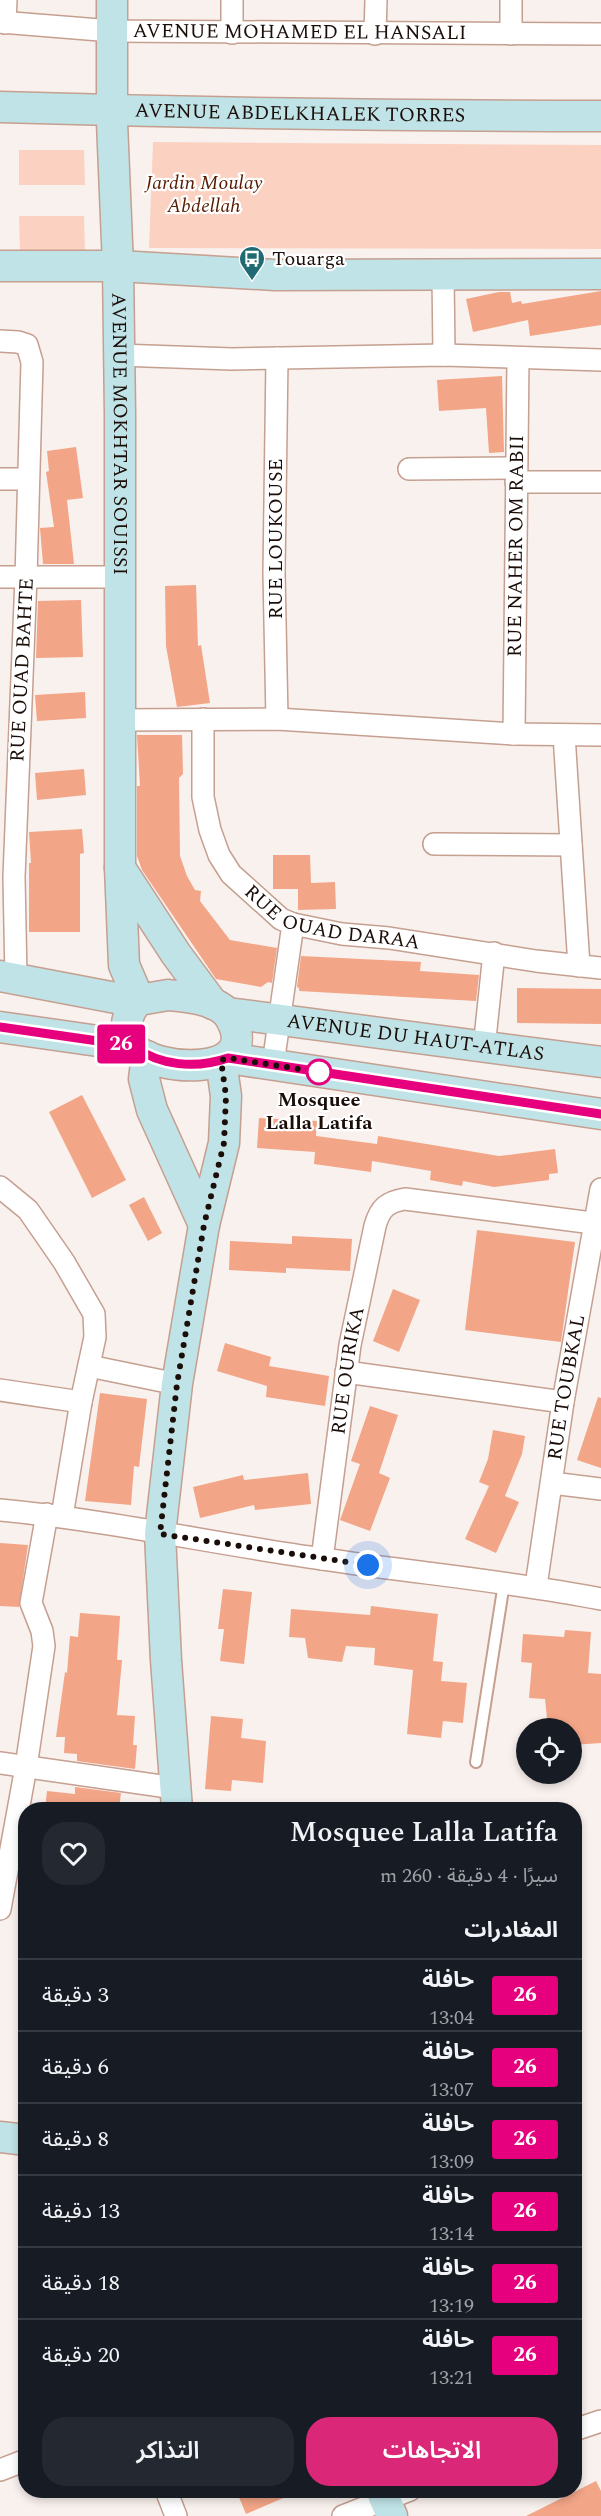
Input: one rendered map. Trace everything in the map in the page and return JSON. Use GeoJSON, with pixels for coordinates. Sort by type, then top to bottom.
{"type":"FeatureCollection","features":[{"type":"Feature","properties":{"kind":"street"},"geometry":{"type":"LineString","coordinates":[[3,22],[6,0]]}},
{"type":"Feature","properties":{"kind":"street","name":"AVENUE MOKHTAR SOUISSI"},"geometry":{"type":"LineString","coordinates":[[112,0],[112,111],[119,355],[120,867],[124,965],[138,1001]]}},
{"type":"Feature","properties":{"kind":"street"},"geometry":{"type":"LineString","coordinates":[[232,0],[232,33]]}},
{"type":"Feature","properties":{"kind":"street"},"geometry":{"type":"LineString","coordinates":[[375,34],[376,0]]}},
{"type":"Feature","properties":{"kind":"street"},"geometry":{"type":"LineString","coordinates":[[511,0],[511,34]]}},
{"type":"Feature","properties":{"kind":"street","name":"AVENUE MOHAMED EL HANSALI"},"geometry":{"type":"LineString","coordinates":[[3,22],[112,32],[601,34]]}},
{"type":"Feature","properties":{"kind":"street","name":"AVENUE ABDELKHALEK TORRES"},"geometry":{"type":"LineString","coordinates":[[0,107],[430,116],[601,116]]}},
{"type":"Feature","properties":{"kind":"street"},"geometry":{"type":"LineString","coordinates":[[0,266],[118,266],[275,275],[601,274]]}},
{"type":"Feature","properties":{"kind":"street"},"geometry":{"type":"LineString","coordinates":[[442,275],[444,355]]}},
{"type":"Feature","properties":{"kind":"street","name":"RUE OUAD BAHTE"},"geometry":{"type":"LineString","coordinates":[[0,341],[27,345],[32,362],[26,577],[9,761],[8,977]]}},
{"type":"Feature","properties":{"kind":"street"},"geometry":{"type":"LineString","coordinates":[[119,355],[232,359],[444,355],[601,360]]}},
{"type":"Feature","properties":{"kind":"street","name":"RUE LOUKOUSE"},"geometry":{"type":"LineString","coordinates":[[277,358],[274,573],[277,719]]}},
{"type":"Feature","properties":{"kind":"street","name":"RUE NAHER OM RABII"},"geometry":{"type":"LineString","coordinates":[[514,734],[518,359]]}},
{"type":"Feature","properties":{"kind":"street"},"geometry":{"type":"LineString","coordinates":[[408,469],[601,482]]}},
{"type":"Feature","properties":{"kind":"street"},"geometry":{"type":"LineString","coordinates":[[0,479],[28,479]]}},
{"type":"Feature","properties":{"kind":"street"},"geometry":{"type":"LineString","coordinates":[[0,577],[120,577]]}},
{"type":"Feature","properties":{"kind":"street","name":"RUE OUAD DARAA"},"geometry":{"type":"LineString","coordinates":[[203,719],[203,797],[210,830],[219,855],[231,874],[281,918],[293,924],[342,934],[389,938],[536,961],[601,968]]}},
{"type":"Feature","properties":{"kind":"street"},"geometry":{"type":"LineString","coordinates":[[121,720],[277,719],[514,734],[601,735]]}},
{"type":"Feature","properties":{"kind":"street"},"geometry":{"type":"LineString","coordinates":[[564,735],[579,966]]}},
{"type":"Feature","properties":{"kind":"street"},"geometry":{"type":"LineString","coordinates":[[434,844],[571,845]]}},
{"type":"Feature","properties":{"kind":"street"},"geometry":{"type":"LineString","coordinates":[[0,1763],[176,1799],[160,1534],[177,1384],[204,1225],[224,1143],[226,1096],[224,1059],[235,1046],[237,1030],[176,954],[120,867]]}},
{"type":"Feature","properties":{"kind":"street"},"geometry":{"type":"LineString","coordinates":[[273,1065],[293,924]]}},
{"type":"Feature","properties":{"kind":"street"},"geometry":{"type":"LineString","coordinates":[[484,1048],[494,953]]}},
{"type":"Feature","properties":{"kind":"street"},"geometry":{"type":"LineString","coordinates":[[8,977],[138,1001],[168,995],[198,999],[221,1009]]}},
{"type":"Feature","properties":{"kind":"street"},"geometry":{"type":"LineString","coordinates":[[138,1001],[128,1014],[126,1031],[140,1051],[152,1110],[204,1225]]}},
{"type":"Feature","properties":{"kind":"street","name":"AVENUE DU HAUT-ATLAS"},"geometry":{"type":"LineString","coordinates":[[221,1009],[281,1020],[601,1062]]}},
{"type":"Feature","properties":{"kind":"street"},"geometry":{"type":"LineString","coordinates":[[0,1027],[140,1051],[182,1064],[224,1059],[601,1114]]}},
{"type":"Feature","properties":{"kind":"street"},"geometry":{"type":"LineString","coordinates":[[0,1187],[28,1210],[64,1262],[94,1314],[96,1326],[81,1402],[31,1603],[42,1631],[44,1646],[20,1802]]}},
{"type":"Feature","properties":{"kind":"street","name":"RUE TOUBKAL"},"geometry":{"type":"LineString","coordinates":[[536,1586],[563,1402],[598,1224],[601,1189]]}},
{"type":"Feature","properties":{"kind":"street","name":"RUE OURIKA"},"geometry":{"type":"LineString","coordinates":[[322,1559],[346,1372],[378,1214],[387,1204],[405,1199],[598,1224]]}},
{"type":"Feature","properties":{"kind":"street"},"geometry":{"type":"LineString","coordinates":[[89,1366],[177,1384]]}},
{"type":"Feature","properties":{"kind":"street"},"geometry":{"type":"LineString","coordinates":[[346,1372],[563,1402]]}},
{"type":"Feature","properties":{"kind":"street"},"geometry":{"type":"LineString","coordinates":[[0,1390],[81,1402]]}},
{"type":"Feature","properties":{"kind":"street"},"geometry":{"type":"LineString","coordinates":[[552,1483],[601,1489]]}},
{"type":"Feature","properties":{"kind":"street"},"geometry":{"type":"LineString","coordinates":[[0,1510],[54,1515],[322,1559],[536,1586],[601,1599]]}},
{"type":"Feature","properties":{"kind":"street"},"geometry":{"type":"LineString","coordinates":[[0,1909],[18,1811]]}},
{"type":"Feature","properties":{"kind":"street"},"geometry":{"type":"LineString","coordinates":[[0,2137],[18,2139]]}},
{"type":"Feature","properties":{"kind":"street"},"geometry":{"type":"LineString","coordinates":[[582,2427],[601,2421]]}},
{"type":"Feature","properties":{"kind":"street"},"geometry":{"type":"LineString","coordinates":[[1,2468],[18,2463]]}},
{"type":"Feature","properties":{"kind":"street"},"geometry":{"type":"LineString","coordinates":[[169,2498],[176,2516]]}},
{"type":"Feature","properties":{"kind":"street"},"geometry":{"type":"LineString","coordinates":[[343,2516],[392,2499]]}},
{"type":"Feature","properties":{"kind":"lane"},"geometry":{"type":"LineString","coordinates":[[476,1762],[504,1583]]}},
{"type":"Feature","properties":{"kind":"green space","name":"Jardin Moulay Abdellah"},"geometry":{"type":"Polygon","coordinates":[[[153,142],[601,145],[601,249],[149,248],[153,142]]]}},
{"type":"Feature","properties":{"kind":"green space"},"geometry":{"type":"Polygon","coordinates":[[[19,150],[84,150],[85,185],[19,185],[19,150]]]}},
{"type":"Feature","properties":{"kind":"green space"},"geometry":{"type":"Polygon","coordinates":[[[19,216],[84,216],[85,252],[20,253],[19,216]]]}},
{"type":"Feature","properties":{"kind":"building"},"geometry":{"type":"Polygon","coordinates":[[[601,291],[601,325],[530,336],[528,320],[473,332],[466,299],[510,292],[512,303],[521,301],[522,304],[601,291]]]}},
{"type":"Feature","properties":{"kind":"building"},"geometry":{"type":"Polygon","coordinates":[[[502,376],[504,452],[489,453],[486,408],[439,411],[437,380],[502,376]]]}},
{"type":"Feature","properties":{"kind":"building"},"geometry":{"type":"Polygon","coordinates":[[[76,447],[83,498],[67,500],[74,564],[43,564],[40,528],[54,527],[46,472],[49,471],[47,451],[76,447]]]}},
{"type":"Feature","properties":{"kind":"building"},"geometry":{"type":"Polygon","coordinates":[[[196,585],[198,646],[201,645],[210,703],[177,707],[166,646],[165,586],[196,585]]]}},
{"type":"Feature","properties":{"kind":"building"},"geometry":{"type":"Polygon","coordinates":[[[81,600],[83,657],[36,658],[38,601],[81,600]]]}},
{"type":"Feature","properties":{"kind":"building"},"geometry":{"type":"Polygon","coordinates":[[[85,692],[86,718],[37,721],[35,695],[85,692]]]}},
{"type":"Feature","properties":{"kind":"building"},"geometry":{"type":"Polygon","coordinates":[[[137,735],[182,735],[183,774],[179,778],[180,856],[187,876],[195,890],[201,891],[200,901],[230,940],[277,948],[272,983],[268,982],[261,987],[216,979],[142,870],[137,856],[137,786],[140,786],[137,735]]]}},
{"type":"Feature","properties":{"kind":"building"},"geometry":{"type":"Polygon","coordinates":[[[84,769],[86,795],[37,800],[35,773],[84,769]]]}},
{"type":"Feature","properties":{"kind":"building"},"geometry":{"type":"Polygon","coordinates":[[[82,829],[84,853],[80,854],[80,932],[29,932],[29,863],[31,863],[29,832],[82,829]]]}},
{"type":"Feature","properties":{"kind":"building"},"geometry":{"type":"Polygon","coordinates":[[[273,855],[310,855],[311,883],[335,882],[336,909],[298,910],[298,889],[273,889],[273,855]]]}},
{"type":"Feature","properties":{"kind":"building"},"geometry":{"type":"Polygon","coordinates":[[[301,956],[421,962],[420,971],[479,975],[476,1001],[299,991],[297,987],[301,956]]]}},
{"type":"Feature","properties":{"kind":"building"},"geometry":{"type":"Polygon","coordinates":[[[517,988],[601,989],[601,1024],[517,1023],[517,988]]]}},
{"type":"Feature","properties":{"kind":"building"},"geometry":{"type":"Polygon","coordinates":[[[82,1095],[126,1180],[92,1198],[49,1112],[82,1095]]]}},
{"type":"Feature","properties":{"kind":"building"},"geometry":{"type":"Polygon","coordinates":[[[259,1118],[317,1121],[316,1136],[377,1144],[378,1136],[499,1156],[555,1149],[558,1173],[549,1174],[549,1180],[494,1187],[463,1181],[462,1186],[430,1180],[431,1171],[372,1161],[371,1172],[314,1164],[315,1152],[257,1148],[259,1118]]]}},
{"type":"Feature","properties":{"kind":"building"},"geometry":{"type":"Polygon","coordinates":[[[144,1197],[162,1233],[148,1241],[129,1205],[144,1197]]]}},
{"type":"Feature","properties":{"kind":"building"},"geometry":{"type":"Polygon","coordinates":[[[477,1230],[575,1242],[561,1342],[465,1330],[477,1230]]]}},
{"type":"Feature","properties":{"kind":"building"},"geometry":{"type":"Polygon","coordinates":[[[292,1236],[352,1239],[350,1271],[286,1268],[286,1273],[229,1270],[230,1241],[292,1244],[292,1236]]]}},
{"type":"Feature","properties":{"kind":"building"},"geometry":{"type":"Polygon","coordinates":[[[393,1289],[420,1300],[399,1352],[373,1341],[393,1289]]]}},
{"type":"Feature","properties":{"kind":"building"},"geometry":{"type":"Polygon","coordinates":[[[225,1343],[271,1357],[269,1366],[329,1376],[325,1406],[266,1397],[267,1386],[217,1371],[225,1343]]]}},
{"type":"Feature","properties":{"kind":"building"},"geometry":{"type":"Polygon","coordinates":[[[100,1393],[147,1399],[139,1467],[134,1466],[131,1505],[85,1501],[100,1393]]]}},
{"type":"Feature","properties":{"kind":"building"},"geometry":{"type":"Polygon","coordinates":[[[598,1397],[601,1398],[601,1468],[577,1460],[598,1397]]]}},
{"type":"Feature","properties":{"kind":"building"},"geometry":{"type":"Polygon","coordinates":[[[370,1406],[398,1415],[379,1473],[390,1478],[370,1531],[340,1520],[360,1464],[351,1461],[370,1406]]]}},
{"type":"Feature","properties":{"kind":"building"},"geometry":{"type":"Polygon","coordinates":[[[493,1430],[525,1436],[522,1454],[505,1496],[519,1502],[496,1553],[465,1539],[489,1486],[479,1482],[488,1459],[493,1430]]]}},
{"type":"Feature","properties":{"kind":"building"},"geometry":{"type":"Polygon","coordinates":[[[308,1473],[311,1504],[255,1510],[254,1505],[200,1518],[193,1487],[243,1475],[244,1480],[308,1473]]]}},
{"type":"Feature","properties":{"kind":"building"},"geometry":{"type":"Polygon","coordinates":[[[0,1543],[28,1545],[19,1607],[0,1606],[0,1543]]]}},
{"type":"Feature","properties":{"kind":"building"},"geometry":{"type":"Polygon","coordinates":[[[223,1589],[252,1592],[244,1664],[220,1661],[224,1629],[218,1629],[223,1589]]]}},
{"type":"Feature","properties":{"kind":"building"},"geometry":{"type":"Polygon","coordinates":[[[371,1606],[438,1614],[433,1661],[443,1662],[441,1681],[467,1683],[463,1723],[443,1721],[441,1738],[407,1734],[413,1670],[374,1665],[375,1648],[346,1646],[342,1662],[308,1658],[305,1638],[289,1637],[291,1609],[370,1615],[371,1606]]]}},
{"type":"Feature","properties":{"kind":"building"},"geometry":{"type":"Polygon","coordinates":[[[80,1613],[120,1616],[117,1660],[122,1660],[117,1715],[135,1716],[133,1745],[137,1745],[135,1769],[77,1761],[77,1754],[64,1753],[65,1737],[56,1737],[65,1672],[67,1673],[70,1636],[78,1637],[80,1613]]]}},
{"type":"Feature","properties":{"kind":"building"},"geometry":{"type":"Polygon","coordinates":[[[565,1630],[591,1632],[588,1673],[601,1674],[601,1743],[582,1744],[582,1718],[547,1718],[545,1699],[529,1698],[532,1663],[521,1662],[523,1634],[564,1637],[565,1630]]]}},
{"type":"Feature","properties":{"kind":"building"},"geometry":{"type":"Polygon","coordinates":[[[211,1716],[243,1719],[241,1738],[266,1741],[263,1783],[232,1780],[231,1791],[205,1789],[211,1716]]]}},
{"type":"Feature","properties":{"kind":"building"},"geometry":{"type":"Polygon","coordinates":[[[75,1787],[121,1793],[120,1802],[46,1802],[47,1791],[75,1794],[75,1787]]]}},
{"type":"Feature","properties":{"kind":"building"},"geometry":{"type":"Polygon","coordinates":[[[596,2481],[601,2491],[601,2516],[526,2516],[562,2498],[582,2498],[582,2488],[596,2481]]]}},
{"type":"Feature","properties":{"kind":"building"},"geometry":{"type":"Polygon","coordinates":[[[239,2498],[283,2498],[246,2514],[239,2498]]]}},
{"type":"Feature","properties":{"kind":"bus line","name":"26"},"geometry":{"type":"LineString","coordinates":[[0,1027],[133,1046],[147,1056],[182,1064],[215,1063],[228,1058],[601,1114]]}},
{"type":"Feature","properties":{"kind":"place","name":"Touarga"},"geometry":{"type":"Point","coordinates":[252,282]}},
{"type":"Feature","properties":{"kind":"place","name":"Mosquee Lalla Latifa"},"geometry":{"type":"Point","coordinates":[319,1072]}},
{"type":"Feature","properties":{"kind":"route"},"geometry":{"type":"LineString","coordinates":[[319,1072],[228,1058],[221,1060],[226,1096],[224,1143],[204,1225],[177,1384],[160,1534],[368,1565]]}}]}
